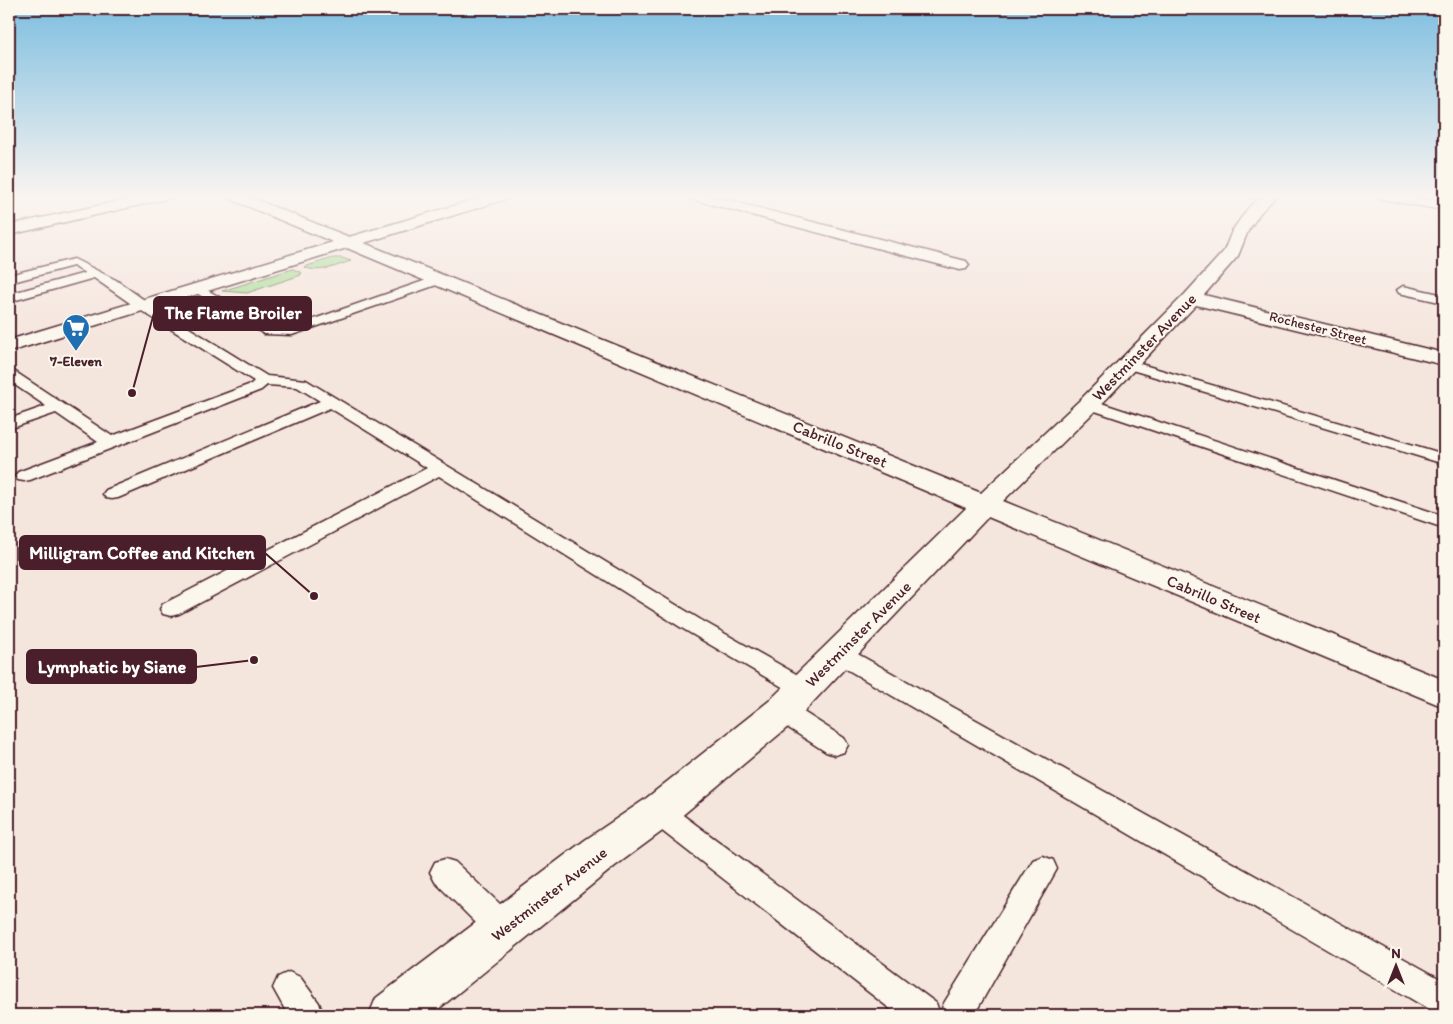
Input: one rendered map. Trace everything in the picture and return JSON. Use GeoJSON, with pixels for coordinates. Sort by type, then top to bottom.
{"type":"FeatureCollection","features":[{"type":"Feature","properties":{"kind":"street"},"geometry":{"type":"LineString","coordinates":[[9,346],[344,244]]}},
{"type":"Feature","properties":{"kind":"street","name":"Cabrillo Street"},"geometry":{"type":"LineString","coordinates":[[354,244],[1444,694]]}},
{"type":"Feature","properties":{"kind":"street"},"geometry":{"type":"LineString","coordinates":[[879,244],[960,265]]}},
{"type":"Feature","properties":{"kind":"street","name":"Westminster Avenue"},"geometry":{"type":"LineString","coordinates":[[393,1015],[600,854],[658,812],[782,711],[985,504],[1089,404],[1192,298],[1232,252],[1235,244]]}},
{"type":"Feature","properties":{"kind":"street","name":"Rochester Street"},"geometry":{"type":"LineString","coordinates":[[1192,298],[1444,359]]}},
{"type":"Feature","properties":{"kind":"lane"},"geometry":{"type":"LineString","coordinates":[[9,279],[74,262],[112,283],[142,305],[263,380],[301,383],[693,625],[804,689]]}},
{"type":"Feature","properties":{"kind":"lane"},"geometry":{"type":"LineString","coordinates":[[9,298],[96,274]]}},
{"type":"Feature","properties":{"kind":"lane"},"geometry":{"type":"LineString","coordinates":[[196,289],[269,332],[292,332],[441,279]]}},
{"type":"Feature","properties":{"kind":"lane"},"geometry":{"type":"LineString","coordinates":[[1403,290],[1444,299]]}},
{"type":"Feature","properties":{"kind":"lane"},"geometry":{"type":"LineString","coordinates":[[1127,364],[1444,459]]}},
{"type":"Feature","properties":{"kind":"lane"},"geometry":{"type":"LineString","coordinates":[[9,374],[111,443]]}},
{"type":"Feature","properties":{"kind":"lane"},"geometry":{"type":"LineString","coordinates":[[24,476],[256,387],[263,380]]}},
{"type":"Feature","properties":{"kind":"lane"},"geometry":{"type":"LineString","coordinates":[[112,494],[331,402]]}},
{"type":"Feature","properties":{"kind":"lane"},"geometry":{"type":"LineString","coordinates":[[1089,404],[1444,522]]}},
{"type":"Feature","properties":{"kind":"lane"},"geometry":{"type":"LineString","coordinates":[[9,424],[58,407]]}},
{"type":"Feature","properties":{"kind":"lane"},"geometry":{"type":"LineString","coordinates":[[171,609],[439,468]]}},
{"type":"Feature","properties":{"kind":"lane"},"geometry":{"type":"LineString","coordinates":[[839,654],[1444,998]]}},
{"type":"Feature","properties":{"kind":"lane"},"geometry":{"type":"LineString","coordinates":[[782,711],[835,745]]}},
{"type":"Feature","properties":{"kind":"lane"},"geometry":{"type":"LineString","coordinates":[[658,812],[924,1015]]}},
{"type":"Feature","properties":{"kind":"lane"},"geometry":{"type":"LineString","coordinates":[[956,1015],[1043,869]]}},
{"type":"Feature","properties":{"kind":"lane"},"geometry":{"type":"LineString","coordinates":[[445,872],[504,929]]}},
{"type":"Feature","properties":{"kind":"lane"},"geometry":{"type":"LineString","coordinates":[[289,988],[307,1015]]}},
{"type":"Feature","properties":{"kind":"green space"},"geometry":{"type":"Polygon","coordinates":[[[333,258],[351,261],[316,270],[304,267],[333,258]]]}},
{"type":"Feature","properties":{"kind":"green space"},"geometry":{"type":"Polygon","coordinates":[[[293,269],[302,273],[301,275],[247,293],[222,291],[293,269]]]}},
{"type":"Feature","properties":{"kind":"place","name":"7-Eleven"},"geometry":{"type":"Point","coordinates":[76,352]}},
{"type":"Feature","properties":{"kind":"place","name":"The Flame Broiler"},"geometry":{"type":"Point","coordinates":[132,393]}},
{"type":"Feature","properties":{"kind":"place","name":"Milligram Coffee and Kitchen"},"geometry":{"type":"Point","coordinates":[314,596]}},
{"type":"Feature","properties":{"kind":"place","name":"Lymphatic by Siane"},"geometry":{"type":"Point","coordinates":[254,660]}}]}
